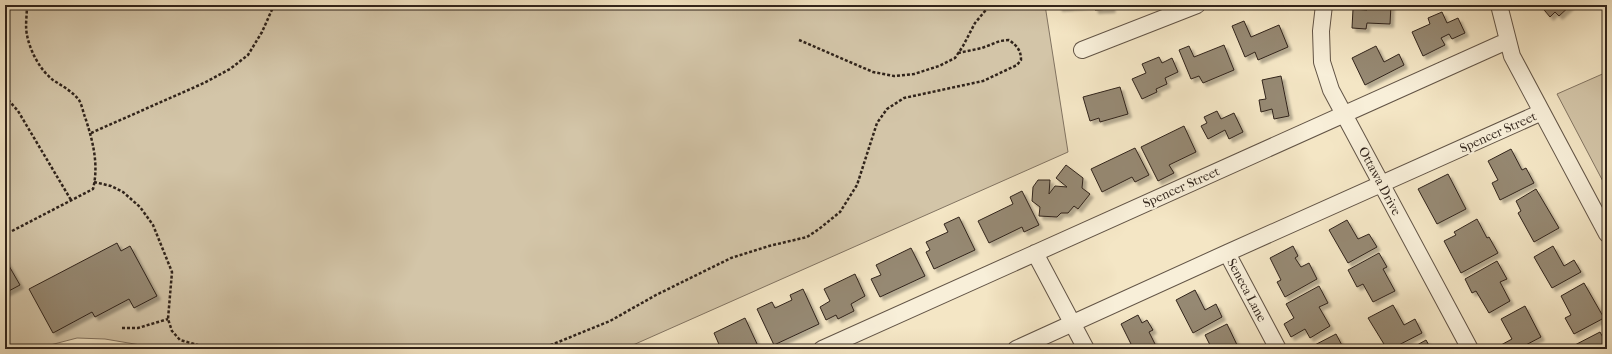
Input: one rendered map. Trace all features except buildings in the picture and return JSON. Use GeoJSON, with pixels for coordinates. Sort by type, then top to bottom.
{"type":"FeatureCollection","features":[{"type":"Feature","properties":{"kind":"street"},"geometry":{"type":"LineString","coordinates":[[1082,50],[1197,5]]}},
{"type":"Feature","properties":{"kind":"street","name":"Ottawa Drive"},"geometry":{"type":"LineString","coordinates":[[1324,5],[1321,31],[1322,62],[1331,90],[1470,349]]}},
{"type":"Feature","properties":{"kind":"street"},"geometry":{"type":"LineString","coordinates":[[1501,5],[1500,9],[1512,56],[1607,234]]}},
{"type":"Feature","properties":{"kind":"street","name":"Spencer Street"},"geometry":{"type":"LineString","coordinates":[[822,349],[1507,41]]}},
{"type":"Feature","properties":{"kind":"street","name":"Spencer Street"},"geometry":{"type":"LineString","coordinates":[[1016,349],[1542,112]]}},
{"type":"Feature","properties":{"kind":"street"},"geometry":{"type":"LineString","coordinates":[[1035,253],[1086,349]]}},
{"type":"Feature","properties":{"kind":"street","name":"Seneca Lane"},"geometry":{"type":"LineString","coordinates":[[1227,253],[1278,349]]}},
{"type":"Feature","properties":{"kind":"path"},"geometry":{"type":"LineString","coordinates":[[12,231],[93,189],[96,177],[96,158],[91,133],[80,102],[72,93],[51,78],[40,66],[31,49],[27,35],[27,5]]}},
{"type":"Feature","properties":{"kind":"path"},"geometry":{"type":"LineString","coordinates":[[91,133],[204,83],[230,69],[248,55],[262,32],[274,5]]}},
{"type":"Feature","properties":{"kind":"path"},"geometry":{"type":"LineString","coordinates":[[799,40],[873,72],[894,76],[914,74],[939,66],[955,58],[975,23],[990,5]]}},
{"type":"Feature","properties":{"kind":"path"},"geometry":{"type":"LineString","coordinates":[[541,349],[610,321],[656,295],[731,258],[769,246],[807,237],[819,230],[840,212],[857,185],[877,123],[887,109],[904,98],[983,81],[1017,65],[1021,60],[1021,53],[1016,45],[1009,40],[1000,41],[982,48],[958,53]]}},
{"type":"Feature","properties":{"kind":"path"},"geometry":{"type":"LineString","coordinates":[[5,96],[18,112],[71,200]]}},
{"type":"Feature","properties":{"kind":"path"},"geometry":{"type":"LineString","coordinates":[[94,182],[110,186],[123,192],[140,208],[154,225],[172,272],[168,319],[172,331],[180,340],[212,349]]}},
{"type":"Feature","properties":{"kind":"path"},"geometry":{"type":"LineString","coordinates":[[122,328],[138,328],[168,319]]}},
{"type":"Feature","properties":{"kind":"shaded area"},"geometry":{"type":"Polygon","coordinates":[[[5,5],[1045,5],[1068,152],[624,349],[164,349],[105,339],[77,338],[35,349],[5,349],[5,5]]]}},
{"type":"Feature","properties":{"kind":"shaded area"},"geometry":{"type":"Polygon","coordinates":[[[1607,72],[1607,189],[1557,94],[1607,72]]]}}]}
